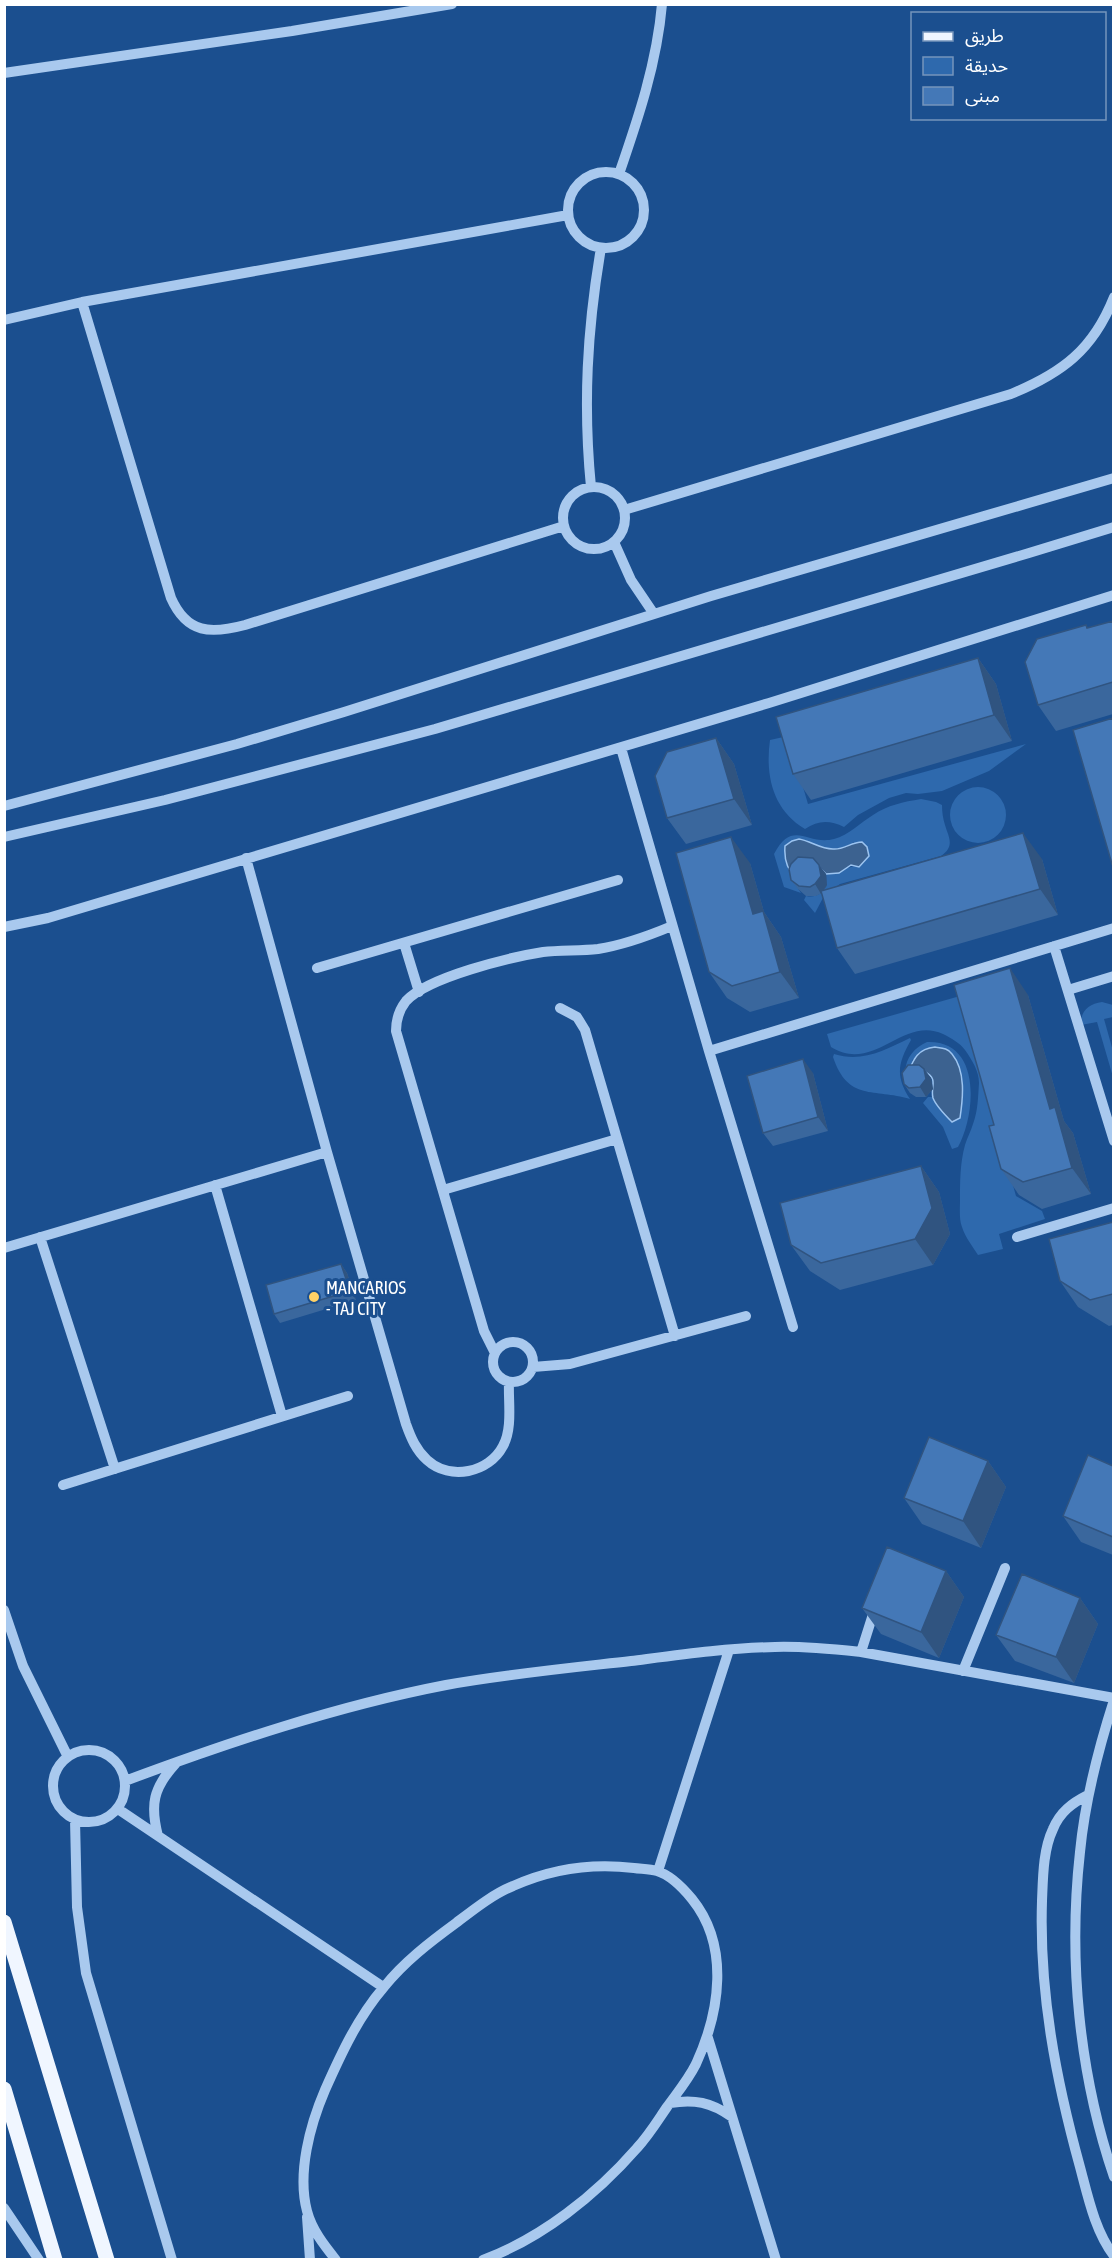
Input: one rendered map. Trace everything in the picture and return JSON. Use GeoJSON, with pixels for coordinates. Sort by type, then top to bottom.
{"type":"FeatureCollection","features":[{"type":"Feature","properties":{"kind":"main road"},"geometry":{"type":"LineString","coordinates":[[4,1922],[107,2259]]}},
{"type":"Feature","properties":{"kind":"main road"},"geometry":{"type":"LineString","coordinates":[[4,2089],[55,2259]]}},
{"type":"Feature","properties":{"kind":"street"},"geometry":{"type":"LineString","coordinates":[[4,73],[292,31],[452,4]]}},
{"type":"Feature","properties":{"kind":"street"},"geometry":{"type":"LineString","coordinates":[[619,174],[654,60],[662,4]]}},
{"type":"Feature","properties":{"kind":"street"},"geometry":{"type":"LineString","coordinates":[[600,173],[619,174],[634,185],[639,192],[644,210],[643,219],[634,235],[627,241],[610,248],[601,248],[576,234],[568,215],[571,196],[582,181],[600,173]]}},
{"type":"Feature","properties":{"kind":"street"},"geometry":{"type":"LineString","coordinates":[[4,320],[82,302],[568,215]]}},
{"type":"Feature","properties":{"kind":"street"},"geometry":{"type":"LineString","coordinates":[[591,487],[586,439],[585,391],[593,295],[601,248]]}},
{"type":"Feature","properties":{"kind":"street"},"geometry":{"type":"LineString","coordinates":[[624,510],[1011,394],[1031,386],[1056,372],[1078,354],[1102,324],[1113,297]]}},
{"type":"Feature","properties":{"kind":"street"},"geometry":{"type":"LineString","coordinates":[[82,302],[171,598],[184,620],[198,628],[226,630],[245,625],[564,526]]}},
{"type":"Feature","properties":{"kind":"street"},"geometry":{"type":"LineString","coordinates":[[4,806],[301,725],[654,614],[1113,478]]}},
{"type":"Feature","properties":{"kind":"street"},"geometry":{"type":"LineString","coordinates":[[591,487],[615,495],[624,510],[624,527],[614,542],[598,548],[590,548],[574,541],[564,526],[565,509],[569,501],[574,494],[591,487]]}},
{"type":"Feature","properties":{"kind":"street"},"geometry":{"type":"LineString","coordinates":[[4,837],[199,791],[424,732],[1113,527]]}},
{"type":"Feature","properties":{"kind":"street"},"geometry":{"type":"LineString","coordinates":[[614,542],[631,580],[654,614]]}},
{"type":"Feature","properties":{"kind":"street"},"geometry":{"type":"LineString","coordinates":[[4,927],[48,918],[621,748],[1113,595]]}},
{"type":"Feature","properties":{"kind":"street"},"geometry":{"type":"LineString","coordinates":[[621,748],[709,1051],[793,1327]]}},
{"type":"Feature","properties":{"kind":"street"},"geometry":{"type":"LineString","coordinates":[[246,858],[327,1152],[411,1440],[428,1461],[441,1469],[455,1472],[470,1471],[484,1466],[504,1445],[508,1431],[508,1382]]}},
{"type":"Feature","properties":{"kind":"street"},"geometry":{"type":"LineString","coordinates":[[317,968],[618,880]]}},
{"type":"Feature","properties":{"kind":"street"},"geometry":{"type":"LineString","coordinates":[[495,1353],[484,1330],[396,1031],[398,1014],[402,1007],[419,992],[459,974],[513,958],[545,952],[597,949],[621,944],[647,937],[672,926]]}},
{"type":"Feature","properties":{"kind":"street"},"geometry":{"type":"LineString","coordinates":[[709,1051],[1113,928]]}},
{"type":"Feature","properties":{"kind":"street"},"geometry":{"type":"LineString","coordinates":[[404,943],[419,992]]}},
{"type":"Feature","properties":{"kind":"street"},"geometry":{"type":"LineString","coordinates":[[1054,946],[1113,1141]]}},
{"type":"Feature","properties":{"kind":"street"},"geometry":{"type":"LineString","coordinates":[[1068,990],[1113,976]]}},
{"type":"Feature","properties":{"kind":"street"},"geometry":{"type":"LineString","coordinates":[[560,1008],[576,1017],[585,1030],[675,1335]]}},
{"type":"Feature","properties":{"kind":"street"},"geometry":{"type":"LineString","coordinates":[[443,1190],[617,1139]]}},
{"type":"Feature","properties":{"kind":"street"},"geometry":{"type":"LineString","coordinates":[[4,1248],[327,1152]]}},
{"type":"Feature","properties":{"kind":"street"},"geometry":{"type":"LineString","coordinates":[[215,1185],[282,1416]]}},
{"type":"Feature","properties":{"kind":"street"},"geometry":{"type":"LineString","coordinates":[[1017,1237],[1113,1208]]}},
{"type":"Feature","properties":{"kind":"street"},"geometry":{"type":"LineString","coordinates":[[40,1237],[115,1469]]}},
{"type":"Feature","properties":{"kind":"street"},"geometry":{"type":"LineString","coordinates":[[533,1367],[570,1364],[746,1316]]}},
{"type":"Feature","properties":{"kind":"street"},"geometry":{"type":"LineString","coordinates":[[508,1342],[520,1342],[530,1350],[534,1361],[533,1367],[526,1377],[515,1382],[508,1382],[495,1371],[493,1359],[495,1353],[498,1348],[508,1342]]}},
{"type":"Feature","properties":{"kind":"street"},"geometry":{"type":"LineString","coordinates":[[63,1485],[348,1396]]}},
{"type":"Feature","properties":{"kind":"street"},"geometry":{"type":"LineString","coordinates":[[963,1671],[1005,1568]]}},
{"type":"Feature","properties":{"kind":"street"},"geometry":{"type":"LineString","coordinates":[[861,1652],[879,1596]]}},
{"type":"Feature","properties":{"kind":"street"},"geometry":{"type":"LineString","coordinates":[[4,1610],[23,1666],[68,1757]]}},
{"type":"Feature","properties":{"kind":"street"},"geometry":{"type":"LineString","coordinates":[[125,1781],[177,1762],[354,1706],[446,1685],[540,1671],[729,1650],[822,1647],[861,1652],[1113,1699],[1088,1795],[1075,1906],[1076,1961],[1086,2062],[1094,2107],[1113,2177]]}},
{"type":"Feature","properties":{"kind":"street"},"geometry":{"type":"LineString","coordinates":[[658,1871],[729,1650]]}},
{"type":"Feature","properties":{"kind":"street"},"geometry":{"type":"LineString","coordinates":[[96,1750],[110,1756],[120,1767],[125,1781],[124,1795],[118,1809],[106,1819],[91,1823],[75,1820],[63,1812],[54,1798],[52,1783],[58,1768],[68,1757],[82,1751],[96,1750]]}},
{"type":"Feature","properties":{"kind":"street"},"geometry":{"type":"LineString","coordinates":[[158,1836],[153,1817],[154,1796],[163,1777],[177,1762]]}},
{"type":"Feature","properties":{"kind":"street"},"geometry":{"type":"LineString","coordinates":[[1088,1795],[1066,1809],[1052,1830],[1048,1844],[1042,1899],[1043,1976],[1052,2046],[1065,2115],[1100,2233],[1113,2256]]}},
{"type":"Feature","properties":{"kind":"street"},"geometry":{"type":"LineString","coordinates":[[118,1809],[383,1987]]}},
{"type":"Feature","properties":{"kind":"street"},"geometry":{"type":"LineString","coordinates":[[75,1820],[77,1907],[86,1973],[172,2259]]}},
{"type":"Feature","properties":{"kind":"street"},"geometry":{"type":"LineString","coordinates":[[310,2259],[304,2178],[309,2140],[320,2101],[344,2047],[383,1987],[418,1951],[468,1913],[511,1887],[558,1870],[608,1865],[658,1871],[684,1888],[703,1912],[714,1941],[717,1977],[715,2013],[708,2038],[692,2072],[639,2146],[609,2178],[573,2209],[533,2235],[483,2259]]}},
{"type":"Feature","properties":{"kind":"street"},"geometry":{"type":"LineString","coordinates":[[708,2038],[776,2259]]}},
{"type":"Feature","properties":{"kind":"street"},"geometry":{"type":"LineString","coordinates":[[670,2103],[686,2100],[703,2102],[732,2117]]}},
{"type":"Feature","properties":{"kind":"street"},"geometry":{"type":"LineString","coordinates":[[4,2208],[39,2259]]}},
{"type":"Feature","properties":{"kind":"street"},"geometry":{"type":"LineString","coordinates":[[307,2211],[318,2237],[336,2259]]}},
{"type":"Feature","properties":{"kind":"green space"},"geometry":{"type":"Polygon","coordinates":[[[788,736],[808,804],[1026,744],[989,771],[942,791],[906,793],[889,798],[858,815],[844,827],[824,822],[805,829],[785,812],[770,779],[770,740],[788,736]]]}},
{"type":"Feature","properties":{"kind":"green space"},"geometry":{"type":"Polygon","coordinates":[[[978,787],[989,789],[998,795],[1004,804],[1006,815],[1004,826],[998,835],[989,841],[978,843],[967,841],[958,835],[952,826],[950,815],[952,804],[958,795],[967,789],[978,787]]]}},
{"type":"Feature","properties":{"kind":"green space"},"geometry":{"type":"Polygon","coordinates":[[[921,799],[942,805],[950,842],[948,849],[941,856],[840,884],[824,896],[815,913],[804,900],[806,896],[816,896],[823,891],[827,885],[826,874],[859,867],[854,842],[841,848],[829,849],[805,840],[796,874],[801,893],[784,887],[774,854],[788,837],[794,835],[824,840],[834,839],[850,832],[884,809],[921,799]]]}},
{"type":"Feature","properties":{"kind":"green space"},"geometry":{"type":"Polygon","coordinates":[[[960,996],[1016,1196],[1042,1211],[1045,1219],[999,1234],[1003,1249],[978,1255],[965,1234],[960,1217],[962,1159],[978,1104],[979,1079],[968,1054],[952,1039],[928,1030],[901,1037],[861,1054],[847,1053],[831,1047],[827,1034],[960,996]]]}},
{"type":"Feature","properties":{"kind":"green space"},"geometry":{"type":"Polygon","coordinates":[[[1102,1002],[1113,1005],[1113,1017],[1104,1019],[1113,1051],[1113,1077],[1097,1022],[1081,1025],[1086,1009],[1102,1002]]]}},
{"type":"Feature","properties":{"kind":"green space"},"geometry":{"type":"Polygon","coordinates":[[[910,1038],[901,1063],[900,1076],[910,1099],[864,1091],[854,1087],[839,1071],[833,1057],[834,1054],[854,1057],[873,1054],[910,1038]]]}},
{"type":"Feature","properties":{"kind":"green space"},"geometry":{"type":"Polygon","coordinates":[[[927,1042],[945,1045],[958,1053],[966,1066],[970,1081],[971,1099],[964,1133],[958,1147],[952,1149],[943,1127],[923,1103],[928,1097],[933,1097],[947,1117],[962,1102],[962,1083],[913,1059],[906,1077],[905,1071],[910,1056],[927,1042]]]}},
{"type":"Feature","properties":{"kind":"shaded area"},"geometry":{"type":"Polygon","coordinates":[[[799,839],[833,849],[862,842],[867,847],[869,856],[859,867],[851,865],[839,873],[826,874],[819,867],[796,878],[787,864],[785,846],[799,839]]]}},
{"type":"Feature","properties":{"kind":"shaded area"},"geometry":{"type":"Polygon","coordinates":[[[935,1047],[950,1052],[960,1068],[962,1093],[960,1118],[952,1122],[934,1101],[932,1077],[925,1072],[906,1077],[919,1053],[935,1047]]]}},
{"type":"Feature","properties":{"kind":"building"},"geometry":{"type":"Polygon","coordinates":[[[1113,621],[1113,682],[1038,705],[1025,662],[1037,639],[1086,625],[1087,628],[1113,621]]]}},
{"type":"Feature","properties":{"kind":"building"},"geometry":{"type":"Polygon","coordinates":[[[978,658],[994,715],[793,774],[776,717],[978,658]]]}},
{"type":"Feature","properties":{"kind":"building"},"geometry":{"type":"Polygon","coordinates":[[[1113,718],[1113,863],[1112,864],[1073,730],[1113,718]]]}},
{"type":"Feature","properties":{"kind":"building"},"geometry":{"type":"Polygon","coordinates":[[[716,738],[734,799],[667,818],[655,776],[667,752],[716,738]]]}},
{"type":"Feature","properties":{"kind":"building"},"geometry":{"type":"Polygon","coordinates":[[[1023,833],[1040,889],[837,948],[821,891],[1023,833]]]}},
{"type":"Feature","properties":{"kind":"building"},"geometry":{"type":"Polygon","coordinates":[[[731,837],[753,914],[763,911],[780,972],[732,986],[709,972],[676,853],[731,837]]]}},
{"type":"Feature","properties":{"kind":"building"},"geometry":{"type":"Polygon","coordinates":[[[798,857],[813,858],[819,865],[821,876],[810,887],[799,886],[791,880],[789,869],[798,857]]]}},
{"type":"Feature","properties":{"kind":"building"},"geometry":{"type":"Polygon","coordinates":[[[1010,968],[1050,1109],[1055,1107],[1072,1168],[1023,1182],[1001,1169],[989,1126],[994,1125],[954,985],[1010,968]]]}},
{"type":"Feature","properties":{"kind":"building"},"geometry":{"type":"Polygon","coordinates":[[[803,1059],[818,1117],[763,1133],[747,1076],[803,1059]]]}},
{"type":"Feature","properties":{"kind":"building"},"geometry":{"type":"Polygon","coordinates":[[[908,1065],[919,1065],[924,1069],[926,1079],[920,1087],[909,1088],[904,1084],[902,1073],[908,1065]]]}},
{"type":"Feature","properties":{"kind":"building"},"geometry":{"type":"Polygon","coordinates":[[[921,1166],[932,1208],[915,1239],[821,1263],[791,1245],[780,1203],[921,1166]]]}},
{"type":"Feature","properties":{"kind":"building"},"geometry":{"type":"Polygon","coordinates":[[[1113,1222],[1113,1294],[1090,1300],[1060,1281],[1049,1239],[1113,1222]]]}},
{"type":"Feature","properties":{"kind":"building","name":"MANCARIOS - TAJ CITY"},"geometry":{"type":"Polygon","coordinates":[[[341,1264],[350,1291],[274,1314],[266,1285],[341,1264]]]}},
{"type":"Feature","properties":{"kind":"building"},"geometry":{"type":"Polygon","coordinates":[[[929,1437],[988,1461],[963,1521],[904,1498],[929,1437]]]}},
{"type":"Feature","properties":{"kind":"building"},"geometry":{"type":"Polygon","coordinates":[[[1088,1455],[1113,1466],[1113,1537],[1063,1516],[1088,1455]]]}},
{"type":"Feature","properties":{"kind":"building"},"geometry":{"type":"Polygon","coordinates":[[[887,1547],[946,1571],[921,1632],[862,1608],[887,1547]]]}},
{"type":"Feature","properties":{"kind":"building"},"geometry":{"type":"Polygon","coordinates":[[[1022,1574],[1080,1598],[1056,1657],[996,1635],[1022,1574]]]}},
{"type":"Feature","properties":{"kind":"place","name":"MANCARIOS - TAJ CITY"},"geometry":{"type":"Point","coordinates":[314,1297]}}]}
